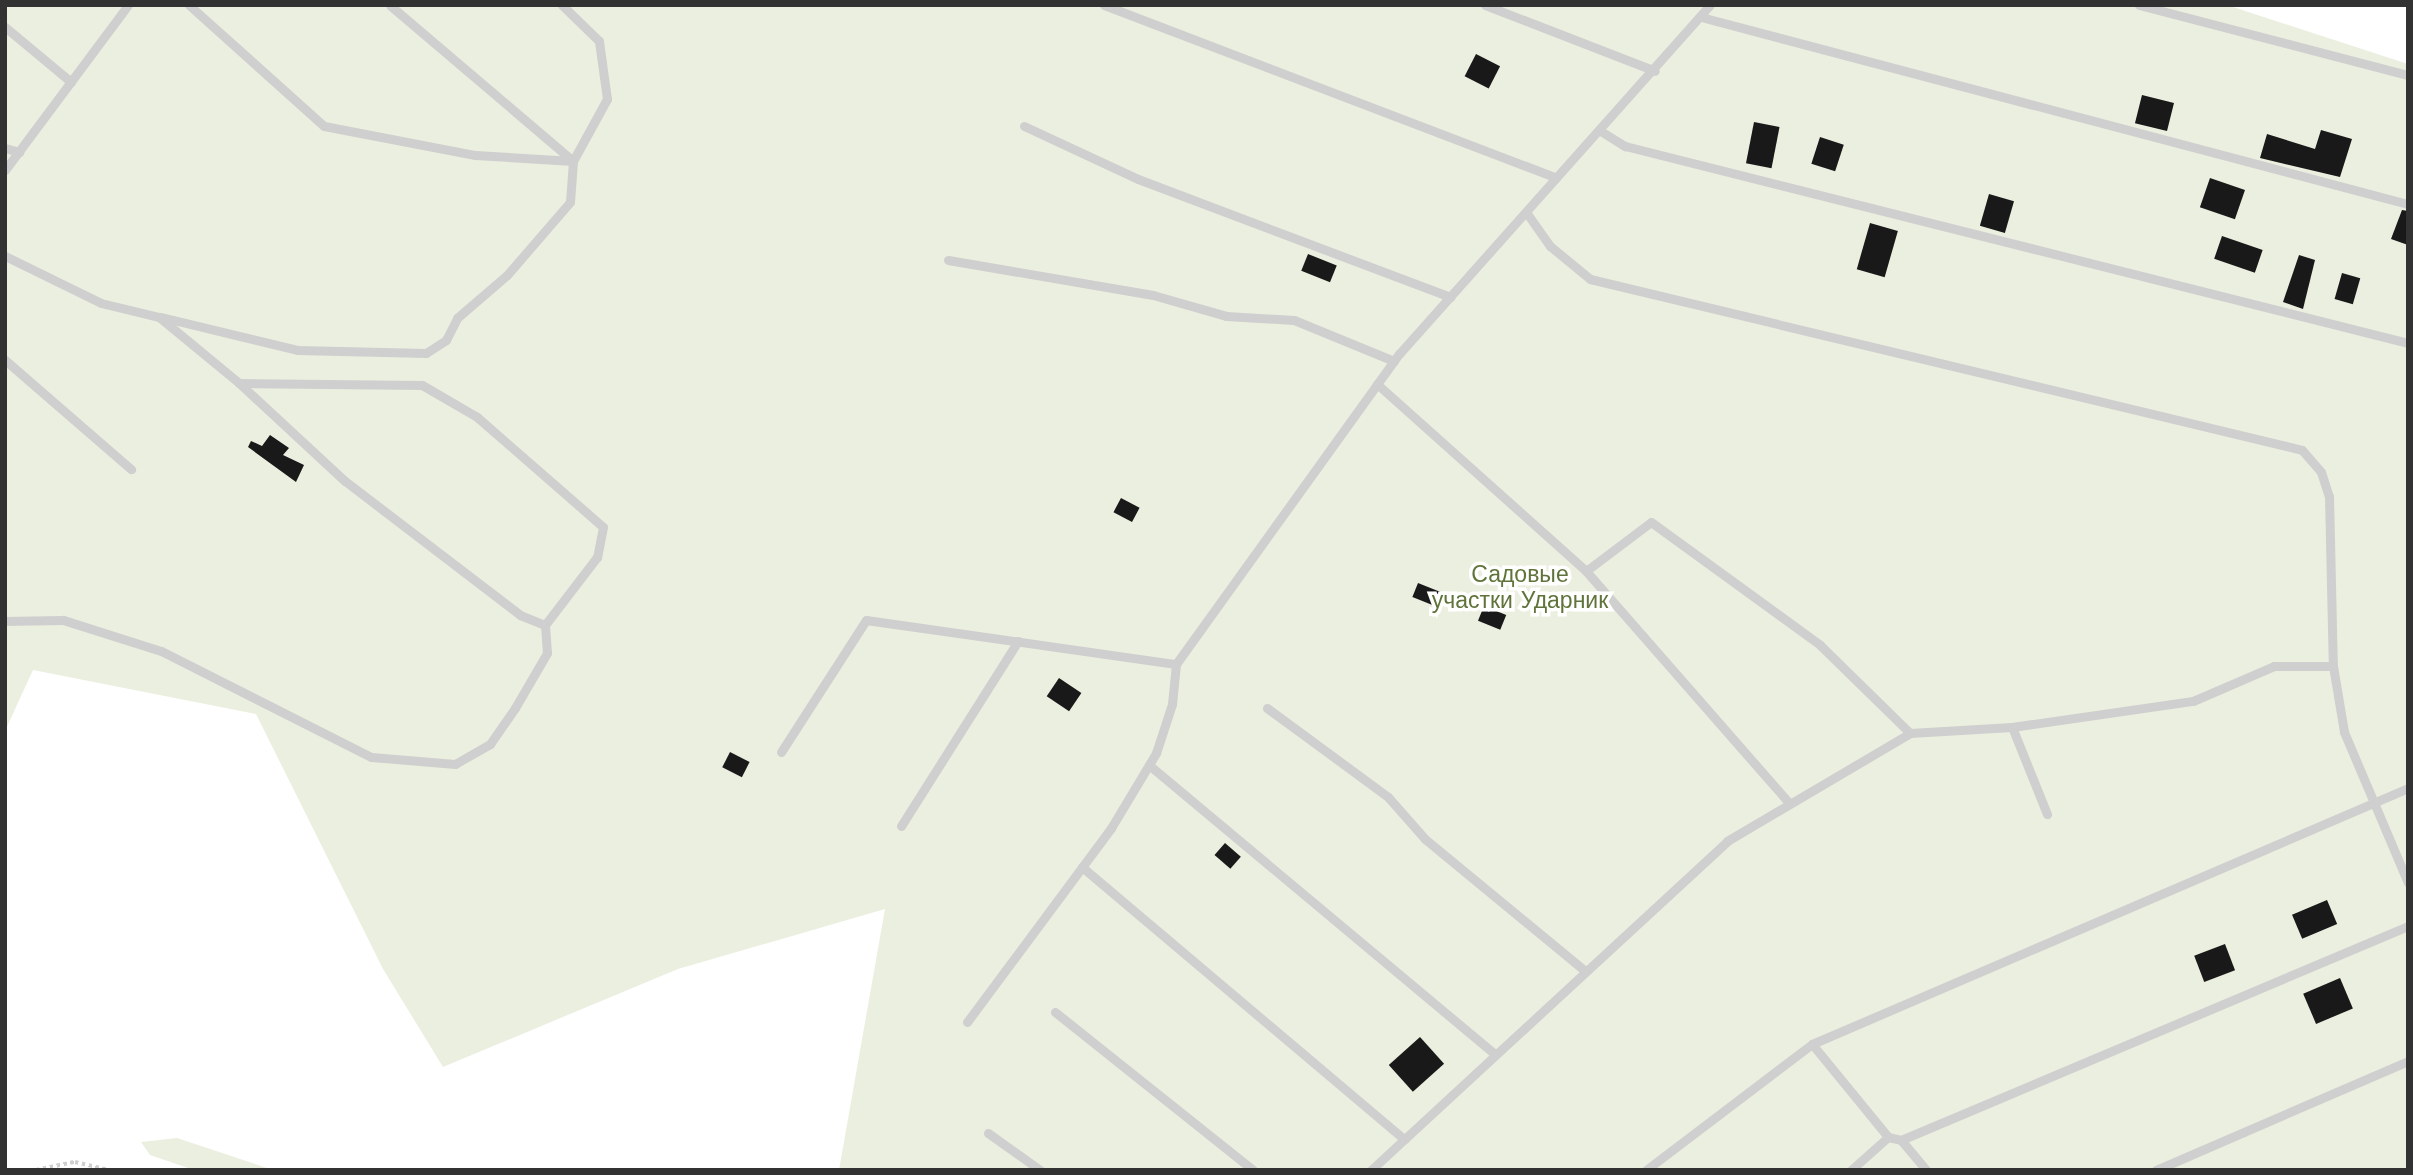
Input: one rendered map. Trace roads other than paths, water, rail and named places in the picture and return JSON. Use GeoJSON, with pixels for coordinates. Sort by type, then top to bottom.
{"type":"FeatureCollection","features":[{"type":"Feature","properties":{"kind":"lane"},"geometry":{"type":"LineString","coordinates":[[5,170],[128,5]]}},
{"type":"Feature","properties":{"kind":"lane"},"geometry":{"type":"LineString","coordinates":[[189,5],[324,126],[475,155],[573,161]]}},
{"type":"Feature","properties":{"kind":"lane"},"geometry":{"type":"LineString","coordinates":[[390,5],[573,161]]}},
{"type":"Feature","properties":{"kind":"lane"},"geometry":{"type":"LineString","coordinates":[[5,256],[101,303],[297,350],[426,353],[446,341],[457,318],[554,223],[569,202],[573,161],[607,99],[608,74],[597,58],[599,41],[562,5]]}},
{"type":"Feature","properties":{"kind":"lane"},"geometry":{"type":"LineString","coordinates":[[1104,5],[1556,178]]}},
{"type":"Feature","properties":{"kind":"lane"},"geometry":{"type":"LineString","coordinates":[[1485,5],[1655,71]]}},
{"type":"Feature","properties":{"kind":"lane"},"geometry":{"type":"LineString","coordinates":[[967,1022],[1082,867],[1149,765],[1172,704],[1176,664],[1394,360],[1655,71],[1710,5]]}},
{"type":"Feature","properties":{"kind":"lane"},"geometry":{"type":"LineString","coordinates":[[2139,5],[2408,75]]}},
{"type":"Feature","properties":{"kind":"lane"},"geometry":{"type":"LineString","coordinates":[[1701,17],[2408,204]]}},
{"type":"Feature","properties":{"kind":"lane"},"geometry":{"type":"LineString","coordinates":[[5,27],[71,82]]}},
{"type":"Feature","properties":{"kind":"lane"},"geometry":{"type":"LineString","coordinates":[[1024,126],[1138,179],[1450,298]]}},
{"type":"Feature","properties":{"kind":"lane"},"geometry":{"type":"LineString","coordinates":[[1599,130],[1625,146],[2408,343]]}},
{"type":"Feature","properties":{"kind":"lane"},"geometry":{"type":"LineString","coordinates":[[5,148],[19,152]]}},
{"type":"Feature","properties":{"kind":"lane"},"geometry":{"type":"LineString","coordinates":[[1527,212],[1550,246],[1590,279],[2302,450],[2321,472],[2329,496],[2333,666],[2344,732],[2408,883]]}},
{"type":"Feature","properties":{"kind":"lane"},"geometry":{"type":"LineString","coordinates":[[948,260],[1153,295],[1226,316],[1294,320],[1394,360]]}},
{"type":"Feature","properties":{"kind":"lane"},"geometry":{"type":"LineString","coordinates":[[159,317],[239,383],[345,481],[520,615],[545,625]]}},
{"type":"Feature","properties":{"kind":"lane"},"geometry":{"type":"LineString","coordinates":[[5,360],[131,469]]}},
{"type":"Feature","properties":{"kind":"lane"},"geometry":{"type":"LineString","coordinates":[[5,621],[63,620],[161,651],[371,757],[455,764],[490,744],[547,653],[545,625],[597,557],[603,527],[477,417],[422,385],[239,383]]}},
{"type":"Feature","properties":{"kind":"lane"},"geometry":{"type":"LineString","coordinates":[[1377,384],[1586,571],[1788,802]]}},
{"type":"Feature","properties":{"kind":"lane"},"geometry":{"type":"LineString","coordinates":[[1586,571],[1651,522],[1820,645],[1910,733]]}},
{"type":"Feature","properties":{"kind":"lane"},"geometry":{"type":"LineString","coordinates":[[781,752],[866,620],[1176,664]]}},
{"type":"Feature","properties":{"kind":"lane"},"geometry":{"type":"LineString","coordinates":[[901,826],[1018,641]]}},
{"type":"Feature","properties":{"kind":"lane"},"geometry":{"type":"LineString","coordinates":[[1371,1170],[1584,970],[1727,841],[1788,802],[1910,733],[2012,727],[2193,701],[2297,662],[2333,666]]}},
{"type":"Feature","properties":{"kind":"lane"},"geometry":{"type":"LineString","coordinates":[[1267,708],[1388,797],[1425,839],[1584,970]]}},
{"type":"Feature","properties":{"kind":"lane"},"geometry":{"type":"LineString","coordinates":[[2012,727],[2047,814]]}},
{"type":"Feature","properties":{"kind":"lane"},"geometry":{"type":"LineString","coordinates":[[1149,765],[1495,1054]]}},
{"type":"Feature","properties":{"kind":"lane"},"geometry":{"type":"LineString","coordinates":[[1646,1170],[1812,1044],[2408,788]]}},
{"type":"Feature","properties":{"kind":"lane"},"geometry":{"type":"LineString","coordinates":[[1082,867],[1404,1139]]}},
{"type":"Feature","properties":{"kind":"lane"},"geometry":{"type":"LineString","coordinates":[[1812,1044],[1888,1137],[1901,1140],[2408,926]]}},
{"type":"Feature","properties":{"kind":"lane"},"geometry":{"type":"LineString","coordinates":[[1055,1012],[1253,1170]]}},
{"type":"Feature","properties":{"kind":"lane"},"geometry":{"type":"LineString","coordinates":[[2156,1170],[2408,1061]]}},
{"type":"Feature","properties":{"kind":"lane"},"geometry":{"type":"LineString","coordinates":[[988,1133],[1040,1170]]}},
{"type":"Feature","properties":{"kind":"lane"},"geometry":{"type":"LineString","coordinates":[[1851,1170],[1888,1137]]}},
{"type":"Feature","properties":{"kind":"lane"},"geometry":{"type":"LineString","coordinates":[[1901,1140],[1926,1170]]}},
{"type":"Feature","properties":{"kind":"park label","name":"Садовые участки Ударник"},"geometry":{"type":"Point","coordinates":[1520,588]}}]}
